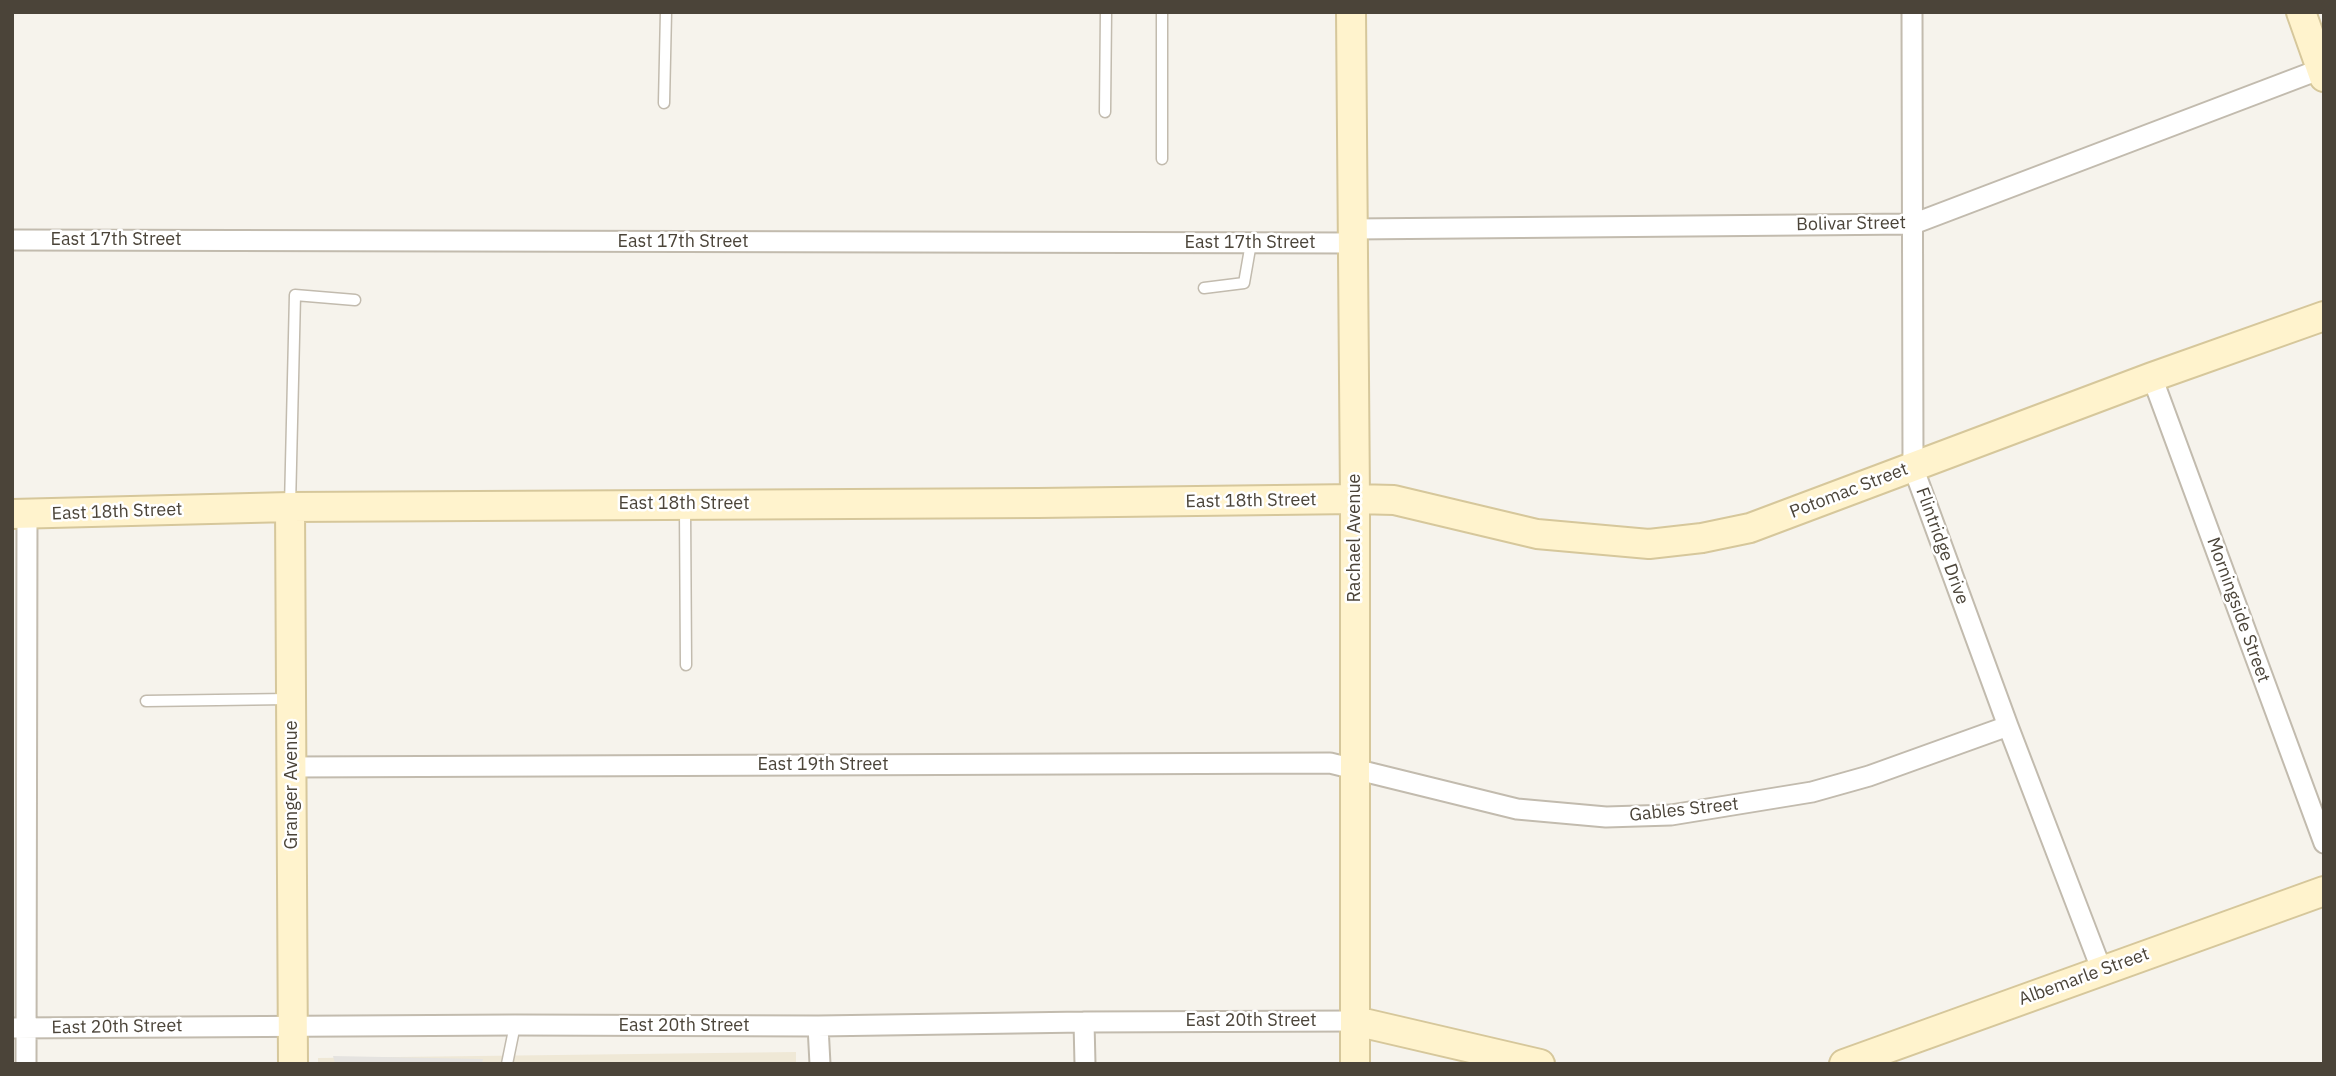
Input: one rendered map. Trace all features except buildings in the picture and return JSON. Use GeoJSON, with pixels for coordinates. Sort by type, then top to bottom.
{"type":"FeatureCollection","features":[{"type":"Feature","properties":{"kind":"main road","name":"Rachael Avenue"},"geometry":{"type":"LineString","coordinates":[[1351,12],[1355,499],[1355,1064]]}},
{"type":"Feature","properties":{"kind":"main road"},"geometry":{"type":"LineString","coordinates":[[2301,12],[2322,73]]}},
{"type":"Feature","properties":{"kind":"main road","name":"Potomac Street"},"geometry":{"type":"LineString","coordinates":[[1355,499],[1394,500],[1537,534],[1620,543],[1662,544],[1750,528],[2152,377],[2324,316]]}},
{"type":"Feature","properties":{"kind":"main road","name":"East 18th Street"},"geometry":{"type":"LineString","coordinates":[[20,514],[290,507],[1355,499]]}},
{"type":"Feature","properties":{"kind":"main road","name":"Granger Avenue"},"geometry":{"type":"LineString","coordinates":[[290,507],[293,1064]]}},
{"type":"Feature","properties":{"kind":"main road","name":"Albemarle Street"},"geometry":{"type":"LineString","coordinates":[[1844,1064],[1879,1058],[2102,971],[2324,891]]}},
{"type":"Feature","properties":{"kind":"main road"},"geometry":{"type":"LineString","coordinates":[[1355,1021],[1540,1064]]}},
{"type":"Feature","properties":{"kind":"street","name":"Flintridge Drive"},"geometry":{"type":"LineString","coordinates":[[1912,12],[1913,467],[2102,971]]}},
{"type":"Feature","properties":{"kind":"street","name":"Bolivar Street"},"geometry":{"type":"LineString","coordinates":[[1353,236],[1913,224],[2322,73]]}},
{"type":"Feature","properties":{"kind":"street","name":"East 17th Street"},"geometry":{"type":"LineString","coordinates":[[12,240],[1251,243],[1353,236]]}},
{"type":"Feature","properties":{"kind":"street","name":"Morningside Street"},"geometry":{"type":"LineString","coordinates":[[2152,377],[2324,843]]}},
{"type":"Feature","properties":{"kind":"street"},"geometry":{"type":"LineString","coordinates":[[20,514],[19,1028],[26,1064]]}},
{"type":"Feature","properties":{"kind":"street","name":"Gables Street"},"geometry":{"type":"LineString","coordinates":[[1354,769],[1517,808],[1606,817],[1671,815],[1812,792],[1869,776],[2008,726]]}},
{"type":"Feature","properties":{"kind":"street","name":"East 19th Street"},"geometry":{"type":"LineString","coordinates":[[292,767],[1330,763],[1354,769]]}},
{"type":"Feature","properties":{"kind":"street","name":"East 20th Street"},"geometry":{"type":"LineString","coordinates":[[19,1028],[818,1026],[1355,1021]]}},
{"type":"Feature","properties":{"kind":"street"},"geometry":{"type":"LineString","coordinates":[[1084,1022],[1085,1064]]}},
{"type":"Feature","properties":{"kind":"street"},"geometry":{"type":"LineString","coordinates":[[818,1026],[820,1064]]}},
{"type":"Feature","properties":{"kind":"lane"},"geometry":{"type":"LineString","coordinates":[[664,103],[666,12]]}},
{"type":"Feature","properties":{"kind":"lane"},"geometry":{"type":"LineString","coordinates":[[1105,113],[1106,12]]}},
{"type":"Feature","properties":{"kind":"lane"},"geometry":{"type":"LineString","coordinates":[[1161,12],[1162,159]]}},
{"type":"Feature","properties":{"kind":"lane"},"geometry":{"type":"LineString","coordinates":[[1204,288],[1244,284],[1251,243]]}},
{"type":"Feature","properties":{"kind":"lane"},"geometry":{"type":"LineString","coordinates":[[290,507],[295,295],[355,300]]}},
{"type":"Feature","properties":{"kind":"lane"},"geometry":{"type":"LineString","coordinates":[[685,503],[686,665]]}},
{"type":"Feature","properties":{"kind":"lane"},"geometry":{"type":"LineString","coordinates":[[146,701],[292,699]]}},
{"type":"Feature","properties":{"kind":"lane"},"geometry":{"type":"LineString","coordinates":[[507,1064],[515,1025]]}},
{"type":"Feature","properties":{"kind":"shaded area"},"geometry":{"type":"Polygon","coordinates":[[[796,1052],[796,1064],[318,1064],[318,1058],[796,1052]]]}},
{"type":"Feature","properties":{"kind":"shaded area"},"geometry":{"type":"Polygon","coordinates":[[[333,1056],[483,1059],[482,1064],[335,1064],[333,1056]]]}}]}
